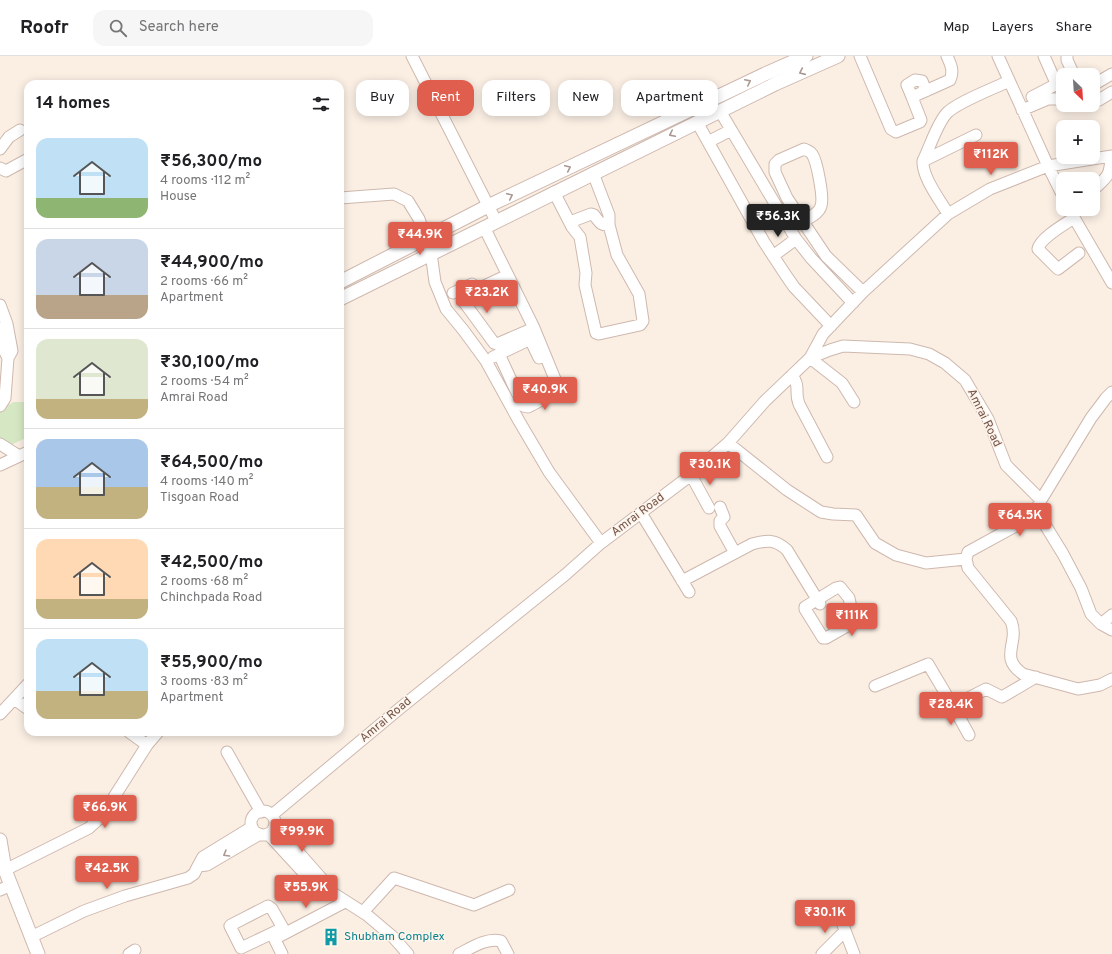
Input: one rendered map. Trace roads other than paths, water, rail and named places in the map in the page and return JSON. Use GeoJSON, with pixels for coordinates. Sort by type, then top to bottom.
{"type":"FeatureCollection","features":[{"type":"Feature","properties":{"kind":"street"},"geometry":{"type":"LineString","coordinates":[[412,56],[496,221]]}},
{"type":"Feature","properties":{"kind":"street"},"geometry":{"type":"LineString","coordinates":[[344,280],[488,206],[765,74],[806,56]]}},
{"type":"Feature","properties":{"kind":"street"},"geometry":{"type":"LineString","coordinates":[[344,296],[696,122],[838,56]]}},
{"type":"Feature","properties":{"kind":"street"},"geometry":{"type":"LineString","coordinates":[[860,56],[891,129],[896,132],[920,122],[921,120],[912,97],[950,80],[953,74],[947,56]]}},
{"type":"Feature","properties":{"kind":"street"},"geometry":{"type":"LineString","coordinates":[[998,56],[1056,182]]}},
{"type":"Feature","properties":{"kind":"street"},"geometry":{"type":"LineString","coordinates":[[1032,97],[1055,86],[1056,83],[1044,56]]}},
{"type":"Feature","properties":{"kind":"street"},"geometry":{"type":"LineString","coordinates":[[1067,56],[1071,68]]}},
{"type":"Feature","properties":{"kind":"street"},"geometry":{"type":"LineString","coordinates":[[1100,81],[1112,74]]}},
{"type":"Feature","properties":{"kind":"street"},"geometry":{"type":"LineString","coordinates":[[948,214],[925,174],[923,166],[923,161],[942,119],[947,112],[957,106],[1009,81]]}},
{"type":"Feature","properties":{"kind":"street"},"geometry":{"type":"LineString","coordinates":[[1100,99],[1112,92]]}},
{"type":"Feature","properties":{"kind":"street"},"geometry":{"type":"LineString","coordinates":[[1022,110],[1048,99],[1056,99]]}},
{"type":"Feature","properties":{"kind":"street"},"geometry":{"type":"LineString","coordinates":[[720,111],[796,239],[811,258],[854,303]]}},
{"type":"Feature","properties":{"kind":"street"},"geometry":{"type":"LineString","coordinates":[[696,122],[773,256],[794,286],[831,326]]}},
{"type":"Feature","properties":{"kind":"street"},"geometry":{"type":"LineString","coordinates":[[0,150],[9,137],[20,130]]}},
{"type":"Feature","properties":{"kind":"street"},"geometry":{"type":"LineString","coordinates":[[708,142],[731,130]]}},
{"type":"Feature","properties":{"kind":"street"},"geometry":{"type":"LineString","coordinates":[[923,161],[976,135]]}},
{"type":"Feature","properties":{"kind":"street"},"geometry":{"type":"LineString","coordinates":[[802,222],[817,212],[822,205],[817,165],[813,155],[804,149],[779,160],[775,164],[775,172],[787,198],[802,222],[826,256],[863,292]]}},
{"type":"Feature","properties":{"kind":"street"},"geometry":{"type":"LineString","coordinates":[[854,402],[842,383],[810,358],[823,334],[863,292],[948,214],[990,189],[1048,166],[1112,157],[1111,169],[1108,176],[1100,183]]}},
{"type":"Feature","properties":{"kind":"street"},"geometry":{"type":"LineString","coordinates":[[0,168],[6,171],[24,161]]}},
{"type":"Feature","properties":{"kind":"street"},"geometry":{"type":"LineString","coordinates":[[554,192],[580,237],[586,273],[585,285],[595,330],[599,334],[640,325],[642,321],[639,294],[617,255],[609,225],[609,215],[593,173]]}},
{"type":"Feature","properties":{"kind":"street"},"geometry":{"type":"LineString","coordinates":[[344,198],[394,194],[408,201],[419,219],[431,253],[435,282],[446,309],[486,361],[549,472],[601,543]]}},
{"type":"Feature","properties":{"kind":"street"},"geometry":{"type":"LineString","coordinates":[[570,222],[591,214],[594,215],[598,222],[604,225],[609,225]]}},
{"type":"Feature","properties":{"kind":"street"},"geometry":{"type":"LineString","coordinates":[[1070,216],[1039,245],[1038,249],[1058,269],[1079,253]]}},
{"type":"Feature","properties":{"kind":"street"},"geometry":{"type":"LineString","coordinates":[[1073,216],[1108,268],[1112,283]]}},
{"type":"Feature","properties":{"kind":"street"},"geometry":{"type":"LineString","coordinates":[[484,227],[557,384],[557,386],[553,388],[553,394],[528,407],[523,406],[499,354]]}},
{"type":"Feature","properties":{"kind":"street"},"geometry":{"type":"LineString","coordinates":[[773,256],[796,239]]}},
{"type":"Feature","properties":{"kind":"street"},"geometry":{"type":"LineString","coordinates":[[368,267],[374,281]]}},
{"type":"Feature","properties":{"kind":"street"},"geometry":{"type":"LineString","coordinates":[[453,293],[506,272]]}},
{"type":"Feature","properties":{"kind":"street"},"geometry":{"type":"LineString","coordinates":[[506,272],[465,295],[463,297],[464,302],[494,343],[497,344],[534,334]]}},
{"type":"Feature","properties":{"kind":"street"},"geometry":{"type":"LineString","coordinates":[[0,305],[8,324],[12,351],[8,358],[5,398],[0,406]]}},
{"type":"Feature","properties":{"kind":"street"},"geometry":{"type":"LineString","coordinates":[[0,328],[4,350],[8,358]]}},
{"type":"Feature","properties":{"kind":"street"},"geometry":{"type":"LineString","coordinates":[[486,361],[534,334]]}},
{"type":"Feature","properties":{"kind":"street","name":"Amrai Road"},"geometry":{"type":"LineString","coordinates":[[31,937],[84,910],[125,896],[188,878],[194,874],[198,866],[207,865],[265,827],[399,708],[565,575],[601,543],[691,475],[728,443],[765,401],[810,358],[843,346],[910,349],[929,354],[945,362],[965,380],[988,419],[1006,465],[1041,500]]}},
{"type":"Feature","properties":{"kind":"street"},"geometry":{"type":"LineString","coordinates":[[792,375],[797,383],[796,396],[799,404],[827,457]]}},
{"type":"Feature","properties":{"kind":"street"},"geometry":{"type":"LineString","coordinates":[[1112,392],[1091,418],[1036,510],[1021,523],[968,552],[966,559],[968,568],[1011,621],[1014,628],[1010,652],[1011,659],[1016,668],[1023,674],[1078,689],[1100,685],[1112,679]]}},
{"type":"Feature","properties":{"kind":"street"},"geometry":{"type":"LineString","coordinates":[[728,443],[787,490],[821,512],[856,515],[875,543],[896,555],[926,563],[966,559]]}},
{"type":"Feature","properties":{"kind":"street"},"geometry":{"type":"LineString","coordinates":[[0,444],[24,454]]}},
{"type":"Feature","properties":{"kind":"street"},"geometry":{"type":"LineString","coordinates":[[0,465],[24,454]]}},
{"type":"Feature","properties":{"kind":"street"},"geometry":{"type":"LineString","coordinates":[[691,475],[715,508],[724,517],[720,521],[720,526],[735,554]]}},
{"type":"Feature","properties":{"kind":"street"},"geometry":{"type":"LineString","coordinates":[[1036,510],[1063,554],[1091,614],[1101,624],[1112,630]]}},
{"type":"Feature","properties":{"kind":"street"},"geometry":{"type":"LineString","coordinates":[[641,513],[689,592]]}},
{"type":"Feature","properties":{"kind":"street"},"geometry":{"type":"LineString","coordinates":[[682,582],[752,544],[764,540],[773,541],[787,550],[818,601]]}},
{"type":"Feature","properties":{"kind":"street"},"geometry":{"type":"LineString","coordinates":[[840,587],[849,598],[854,620],[853,624],[826,638],[823,638],[805,609],[807,606],[818,601],[836,588],[840,587]]}},
{"type":"Feature","properties":{"kind":"street"},"geometry":{"type":"LineString","coordinates":[[1101,624],[1112,615]]}},
{"type":"Feature","properties":{"kind":"street"},"geometry":{"type":"LineString","coordinates":[[875,686],[928,664],[969,735]]}},
{"type":"Feature","properties":{"kind":"street"},"geometry":{"type":"LineString","coordinates":[[953,706],[986,690],[1002,697],[1036,677]]}},
{"type":"Feature","properties":{"kind":"street"},"geometry":{"type":"LineString","coordinates":[[0,714],[24,688]]}},
{"type":"Feature","properties":{"kind":"street"},"geometry":{"type":"LineString","coordinates":[[14,699],[24,706]]}},
{"type":"Feature","properties":{"kind":"street"},"geometry":{"type":"LineString","coordinates":[[135,736],[147,745]]}},
{"type":"Feature","properties":{"kind":"street"},"geometry":{"type":"LineString","coordinates":[[5,870],[89,828],[102,816],[147,745],[155,736]]}},
{"type":"Feature","properties":{"kind":"street"},"geometry":{"type":"LineString","coordinates":[[227,752],[261,812]]}},
{"type":"Feature","properties":{"kind":"street"},"geometry":{"type":"LineString","coordinates":[[265,827],[269,813],[261,812],[254,816],[252,820],[265,827],[315,885],[325,888],[344,902],[363,912],[393,937],[408,954]]}},
{"type":"Feature","properties":{"kind":"street"},"geometry":{"type":"LineString","coordinates":[[0,840],[6,887],[38,954]]}},
{"type":"Feature","properties":{"kind":"street"},"geometry":{"type":"LineString","coordinates":[[363,912],[394,878],[474,905],[509,890]]}},
{"type":"Feature","properties":{"kind":"street"},"geometry":{"type":"LineString","coordinates":[[284,930],[272,908],[268,906],[230,926],[241,948],[284,930],[344,902]]}},
{"type":"Feature","properties":{"kind":"street"},"geometry":{"type":"LineString","coordinates":[[838,912],[854,954]]}},
{"type":"Feature","properties":{"kind":"street"},"geometry":{"type":"LineString","coordinates":[[245,954],[274,938],[284,930]]}},
{"type":"Feature","properties":{"kind":"street"},"geometry":{"type":"LineString","coordinates":[[822,954],[845,930]]}},
{"type":"Feature","properties":{"kind":"street"},"geometry":{"type":"LineString","coordinates":[[274,938],[282,954]]}},
{"type":"Feature","properties":{"kind":"street"},"geometry":{"type":"LineString","coordinates":[[459,954],[489,940],[496,939],[501,941],[508,954]]}},
{"type":"Feature","properties":{"kind":"place","name":"Shubham Complex"},"geometry":{"type":"Point","coordinates":[331,937]}}]}
